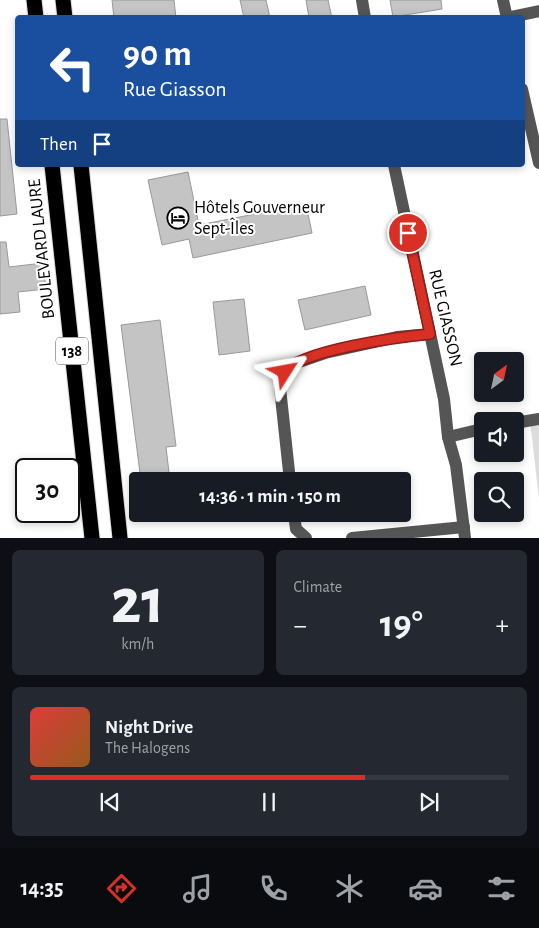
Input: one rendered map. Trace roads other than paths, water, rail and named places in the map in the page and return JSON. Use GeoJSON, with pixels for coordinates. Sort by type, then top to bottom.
{"type":"FeatureCollection","features":[{"type":"Feature","properties":{"kind":"highway"},"geometry":{"type":"LineString","coordinates":[[34,0],[36,15]]}},
{"type":"Feature","properties":{"kind":"highway"},"geometry":{"type":"LineString","coordinates":[[63,0],[65,15]]}},
{"type":"Feature","properties":{"kind":"highway","name":"BOULEVARD LAURE"},"geometry":{"type":"LineString","coordinates":[[52,167],[92,538]]}},
{"type":"Feature","properties":{"kind":"highway","name":"138"},"geometry":{"type":"LineString","coordinates":[[80,167],[120,538]]}},
{"type":"Feature","properties":{"kind":"street"},"geometry":{"type":"LineString","coordinates":[[362,0],[364,15]]}},
{"type":"Feature","properties":{"kind":"street"},"geometry":{"type":"LineString","coordinates":[[503,0],[506,15]]}},
{"type":"Feature","properties":{"kind":"street"},"geometry":{"type":"LineString","coordinates":[[515,15],[539,10]]}},
{"type":"Feature","properties":{"kind":"street"},"geometry":{"type":"LineString","coordinates":[[525,101],[538,155]]}},
{"type":"Feature","properties":{"kind":"street","name":"RUE GIASSON"},"geometry":{"type":"LineString","coordinates":[[394,167],[444,399],[448,437],[456,465],[464,532]]}},
{"type":"Feature","properties":{"kind":"street"},"geometry":{"type":"LineString","coordinates":[[289,472],[280,388],[285,372],[290,365],[325,353],[397,337],[430,334]]}},
{"type":"Feature","properties":{"kind":"street"},"geometry":{"type":"LineString","coordinates":[[524,422],[539,419]]}},
{"type":"Feature","properties":{"kind":"street"},"geometry":{"type":"LineString","coordinates":[[448,437],[474,431]]}},
{"type":"Feature","properties":{"kind":"street"},"geometry":{"type":"LineString","coordinates":[[295,522],[296,529],[306,538]]}},
{"type":"Feature","properties":{"kind":"street"},"geometry":{"type":"LineString","coordinates":[[352,538],[464,532]]}},
{"type":"Feature","properties":{"kind":"place","name":"Hôtels Gouverneur Sept-Îles"},"geometry":{"type":"Point","coordinates":[178,218]}}]}
